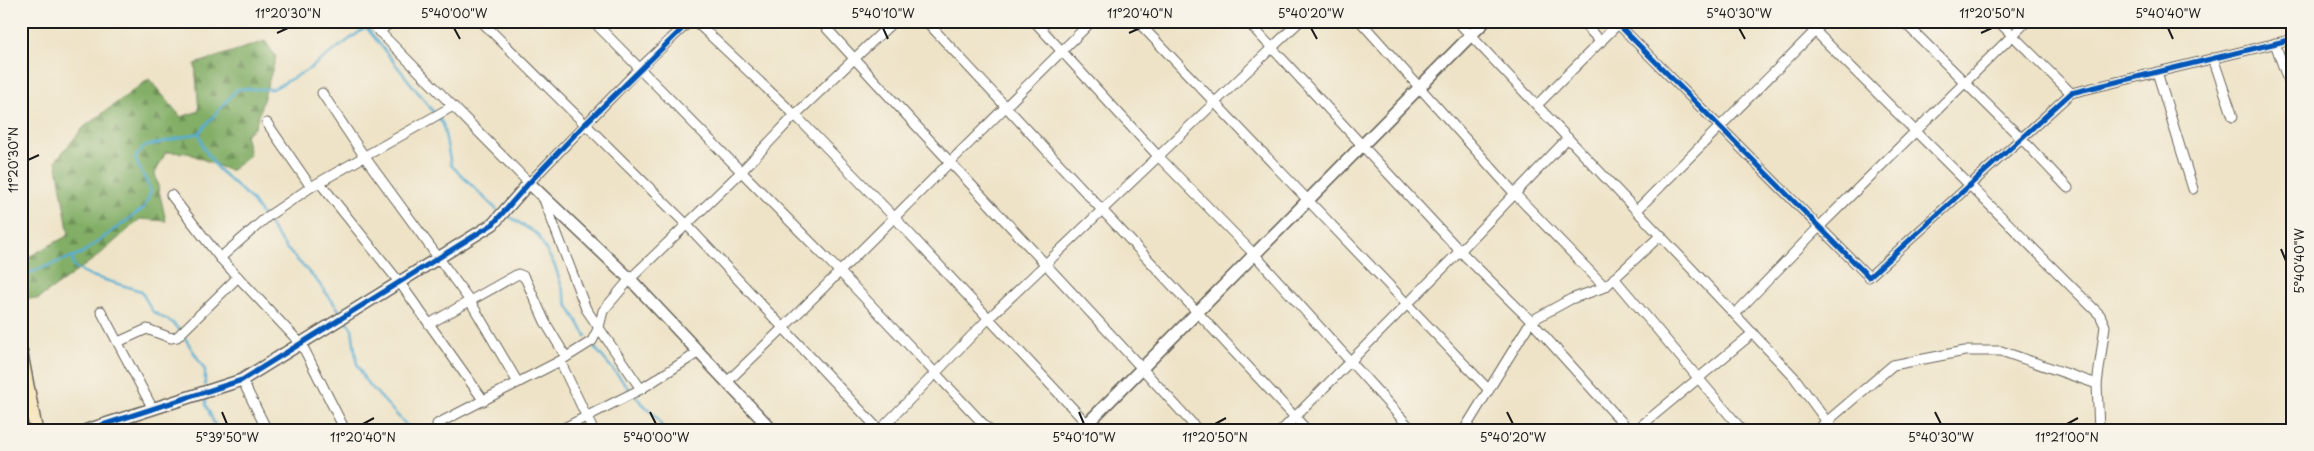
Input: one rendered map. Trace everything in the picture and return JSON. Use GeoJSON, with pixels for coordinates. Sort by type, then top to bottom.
{"type":"FeatureCollection","features":[{"type":"Feature","properties":{"kind":"main road"},"geometry":{"type":"LineString","coordinates":[[21,352],[36,430]]}},
{"type":"Feature","properties":{"kind":"street"},"geometry":{"type":"LineString","coordinates":[[369,21],[528,182],[630,279],[772,430]]}},
{"type":"Feature","properties":{"kind":"street"},"geometry":{"type":"LineString","coordinates":[[379,32],[392,21]]}},
{"type":"Feature","properties":{"kind":"street"},"geometry":{"type":"LineString","coordinates":[[481,21],[686,224],[879,430],[988,319],[1213,102],[1274,49],[1300,21]]}},
{"type":"Feature","properties":{"kind":"street"},"geometry":{"type":"LineString","coordinates":[[593,21],[740,173],[839,271],[989,430]]}},
{"type":"Feature","properties":{"kind":"street"},"geometry":{"type":"LineString","coordinates":[[87,430],[242,380],[302,345],[493,224],[528,182],[639,69],[690,21]]}},
{"type":"Feature","properties":{"kind":"street"},"geometry":{"type":"LineString","coordinates":[[695,21],[795,114],[894,217],[1087,428],[1142,368],[1485,21]]}},
{"type":"Feature","properties":{"kind":"street"},"geometry":{"type":"LineString","coordinates":[[820,21],[949,163],[1046,264],[1198,430]]}},
{"type":"Feature","properties":{"kind":"street"},"geometry":{"type":"LineString","coordinates":[[435,428],[517,381],[563,359],[592,341],[600,327],[603,311],[630,279],[740,173],[795,114],[894,21]]}},
{"type":"Feature","properties":{"kind":"street"},"geometry":{"type":"LineString","coordinates":[[926,21],[1307,430]]}},
{"type":"Feature","properties":{"kind":"street"},"geometry":{"type":"LineString","coordinates":[[1034,21],[1158,156],[1254,254],[1412,430]]}},
{"type":"Feature","properties":{"kind":"street"},"geometry":{"type":"LineString","coordinates":[[726,382],[784,327],[1092,21]]}},
{"type":"Feature","properties":{"kind":"street"},"geometry":{"type":"LineString","coordinates":[[1137,21],[1489,390]]}},
{"type":"Feature","properties":{"kind":"street"},"geometry":{"type":"LineString","coordinates":[[1247,21],[1460,251],[1531,321],[1629,430]]}},
{"type":"Feature","properties":{"kind":"street"},"geometry":{"type":"LineString","coordinates":[[1360,21],[1515,194],[1605,286]]}},
{"type":"Feature","properties":{"kind":"street"},"geometry":{"type":"LineString","coordinates":[[1457,21],[1794,377],[1833,430]]}},
{"type":"Feature","properties":{"kind":"street"},"geometry":{"type":"LineString","coordinates":[[1581,21],[1601,42]]}},
{"type":"Feature","properties":{"kind":"street"},"geometry":{"type":"LineString","coordinates":[[1805,21],[2100,315],[2104,326],[2097,384],[2099,430]]}},
{"type":"Feature","properties":{"kind":"street"},"geometry":{"type":"LineString","coordinates":[[1637,210],[1825,21]]}},
{"type":"Feature","properties":{"kind":"street"},"geometry":{"type":"LineString","coordinates":[[1903,21],[2021,138],[2068,188]]}},
{"type":"Feature","properties":{"kind":"street"},"geometry":{"type":"LineString","coordinates":[[1998,21],[2071,93]]}},
{"type":"Feature","properties":{"kind":"street"},"geometry":{"type":"LineString","coordinates":[[1735,314],[2027,21]]}},
{"type":"Feature","properties":{"kind":"street"},"geometry":{"type":"LineString","coordinates":[[1537,106],[1619,23],[1869,277],[2071,93],[2293,39]]}},
{"type":"Feature","properties":{"kind":"street"},"geometry":{"type":"LineString","coordinates":[[2275,44],[2293,95]]}},
{"type":"Feature","properties":{"kind":"street"},"geometry":{"type":"LineString","coordinates":[[2213,58],[2232,117]]}},
{"type":"Feature","properties":{"kind":"street"},"geometry":{"type":"LineString","coordinates":[[2157,72],[2193,189]]}},
{"type":"Feature","properties":{"kind":"street"},"geometry":{"type":"LineString","coordinates":[[322,93],[364,156],[470,301],[517,381]]}},
{"type":"Feature","properties":{"kind":"street"},"geometry":{"type":"LineString","coordinates":[[220,258],[264,220],[311,187],[320,184],[364,156],[453,106]]}},
{"type":"Feature","properties":{"kind":"street"},"geometry":{"type":"LineString","coordinates":[[266,123],[311,187]]}},
{"type":"Feature","properties":{"kind":"street"},"geometry":{"type":"LineString","coordinates":[[1282,430],[1407,306],[1568,138]]}},
{"type":"Feature","properties":{"kind":"street"},"geometry":{"type":"LineString","coordinates":[[320,184],[400,283],[484,401]]}},
{"type":"Feature","properties":{"kind":"street"},"geometry":{"type":"LineString","coordinates":[[171,195],[220,258],[302,345],[345,430]]}},
{"type":"Feature","properties":{"kind":"street"},"geometry":{"type":"LineString","coordinates":[[543,196],[586,310],[600,327],[640,390]]}},
{"type":"Feature","properties":{"kind":"street"},"geometry":{"type":"LineString","coordinates":[[1464,430],[1531,321],[1571,299],[1605,286],[1661,235]]}},
{"type":"Feature","properties":{"kind":"street"},"geometry":{"type":"LineString","coordinates":[[429,324],[518,274],[523,276],[563,359],[593,430]]}},
{"type":"Feature","properties":{"kind":"street"},"geometry":{"type":"LineString","coordinates":[[118,342],[146,329],[171,338],[177,337],[238,277]]}},
{"type":"Feature","properties":{"kind":"street"},"geometry":{"type":"LineString","coordinates":[[1614,278],[1742,430]]}},
{"type":"Feature","properties":{"kind":"street"},"geometry":{"type":"LineString","coordinates":[[101,311],[153,409]]}},
{"type":"Feature","properties":{"kind":"street"},"geometry":{"type":"LineString","coordinates":[[1636,430],[1752,333]]}},
{"type":"Feature","properties":{"kind":"street"},"geometry":{"type":"LineString","coordinates":[[1817,430],[1893,365],[1965,351],[2001,350],[2097,384]]}},
{"type":"Feature","properties":{"kind":"street"},"geometry":{"type":"LineString","coordinates":[[560,430],[640,390],[699,352]]}},
{"type":"Feature","properties":{"kind":"street"},"geometry":{"type":"LineString","coordinates":[[242,380],[267,430]]}},
{"type":"Feature","properties":{"kind":"green space"},"geometry":{"type":"Polygon","coordinates":[[[265,41],[276,57],[255,127],[245,135],[250,155],[230,171],[188,153],[166,152],[155,173],[166,221],[140,219],[98,256],[38,299],[21,297],[21,261],[69,235],[56,160],[84,127],[149,79],[181,117],[199,111],[195,64],[265,41]]]}},
{"type":"Feature","properties":{"kind":"waterway"},"geometry":{"type":"LineString","coordinates":[[21,276],[82,253],[144,208],[151,191],[135,159],[143,147],[199,133],[237,89],[273,89],[309,69],[369,25]]}},
{"type":"Feature","properties":{"kind":"waterway"},"geometry":{"type":"LineString","coordinates":[[366,27],[443,124],[451,165],[497,210]]}},
{"type":"Feature","properties":{"kind":"waterway"},"geometry":{"type":"LineString","coordinates":[[199,133],[203,147],[218,169],[251,199],[286,248],[318,282],[342,314]]}},
{"type":"Feature","properties":{"kind":"waterway"},"geometry":{"type":"LineString","coordinates":[[510,217],[537,234],[555,266],[568,306],[586,336]]}},
{"type":"Feature","properties":{"kind":"waterway"},"geometry":{"type":"LineString","coordinates":[[72,257],[74,267],[92,276],[141,291],[153,312],[173,323],[180,331]]}},
{"type":"Feature","properties":{"kind":"waterway"},"geometry":{"type":"LineString","coordinates":[[345,319],[352,329],[357,364],[365,380],[407,426],[429,430]]}},
{"type":"Feature","properties":{"kind":"waterway"},"geometry":{"type":"LineString","coordinates":[[183,335],[205,370],[205,385]]}},
{"type":"Feature","properties":{"kind":"waterway"},"geometry":{"type":"LineString","coordinates":[[595,348],[631,391]]}},
{"type":"Feature","properties":{"kind":"waterway"},"geometry":{"type":"LineString","coordinates":[[634,395],[657,418],[664,430]]}},
{"type":"Feature","properties":{"kind":"waterway"},"geometry":{"type":"LineString","coordinates":[[206,399],[206,405],[217,430]]}},
{"type":"Feature","properties":{"kind":"cycle path"},"geometry":{"type":"LineString","coordinates":[[87,430],[242,380],[493,224],[585,124],[690,21]]}},
{"type":"Feature","properties":{"kind":"cycle path"},"geometry":{"type":"LineString","coordinates":[[1618,24],[1869,277],[2071,93],[2293,39]]}}]}
